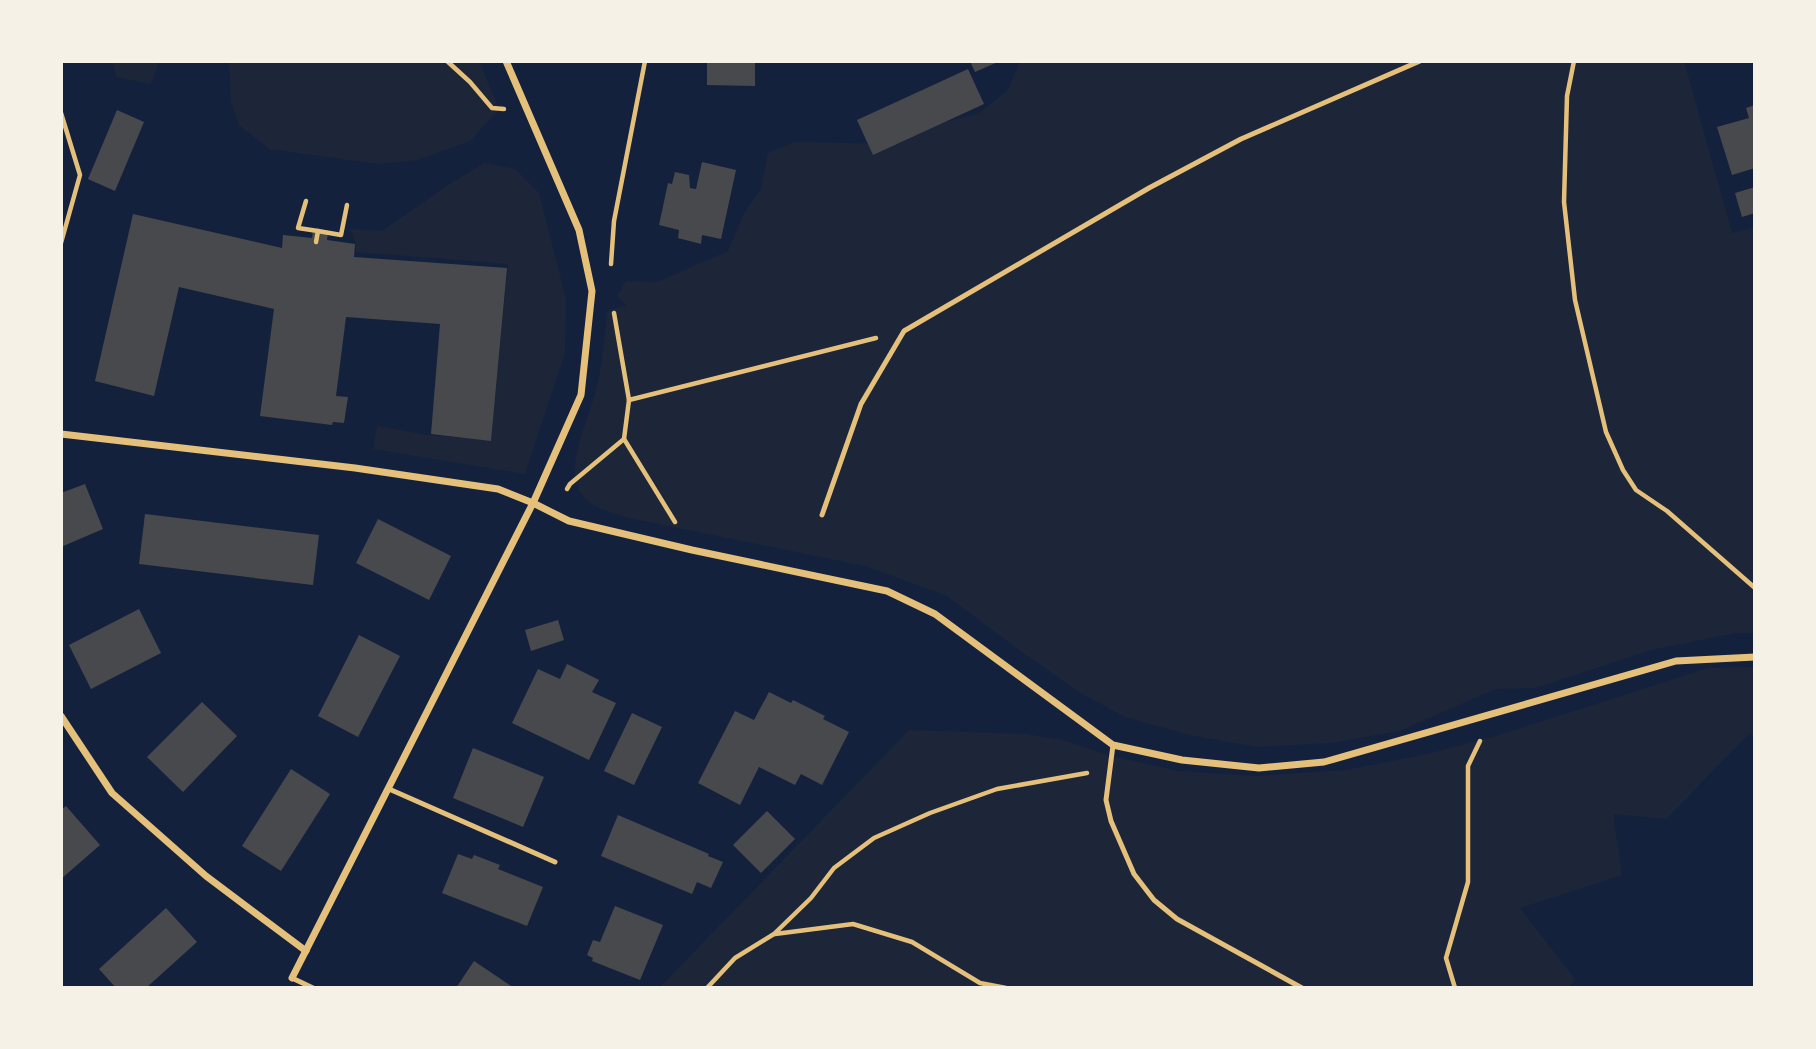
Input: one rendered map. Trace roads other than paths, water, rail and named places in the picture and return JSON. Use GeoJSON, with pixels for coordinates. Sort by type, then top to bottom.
{"type":"FeatureCollection","features":[{"type":"Feature","properties":{"kind":"street"},"geometry":{"type":"LineString","coordinates":[[292,978],[533,503],[581,394],[592,291],[579,230],[506,61]]}},
{"type":"Feature","properties":{"kind":"street"},"geometry":{"type":"LineString","coordinates":[[61,434],[355,468],[498,489],[569,521],[887,591],[935,614],[1113,745],[1182,760],[1259,768],[1324,762],[1676,661],[1755,657]]}},
{"type":"Feature","properties":{"kind":"street"},"geometry":{"type":"LineString","coordinates":[[61,716],[112,793],[206,876],[306,951]]}},
{"type":"Feature","properties":{"kind":"lane"},"geometry":{"type":"LineString","coordinates":[[821,515],[861,404],[904,331],[1149,188],[1241,139],[1420,61]]}},
{"type":"Feature","properties":{"kind":"lane"},"geometry":{"type":"LineString","coordinates":[[1113,745],[1107,800],[1111,821],[1134,874],[1147,891],[1177,919],[1302,988]]}},
{"type":"Feature","properties":{"kind":"lane"},"geometry":{"type":"LineString","coordinates":[[389,789],[555,862]]}},
{"type":"Feature","properties":{"kind":"lane"},"geometry":{"type":"LineString","coordinates":[[292,978],[313,988]]}}]}
